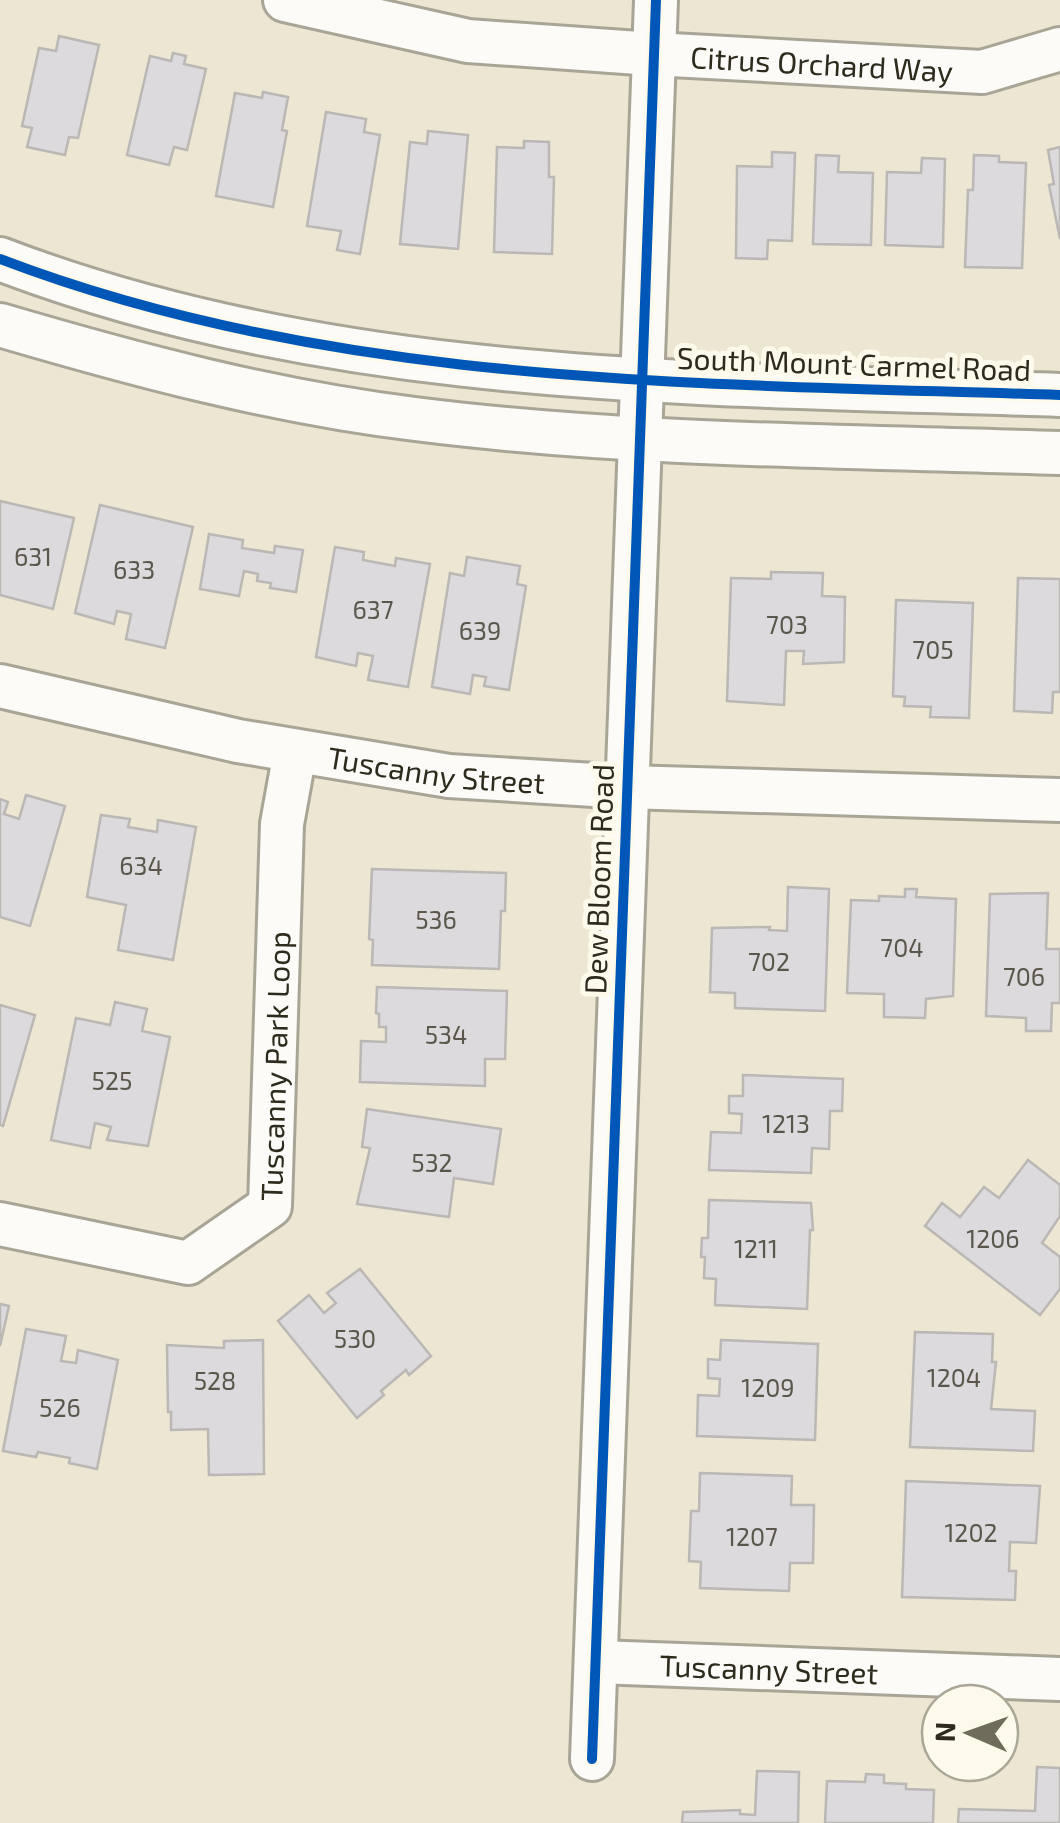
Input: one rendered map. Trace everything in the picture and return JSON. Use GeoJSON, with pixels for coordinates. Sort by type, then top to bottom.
{"type":"FeatureCollection","features":[{"type":"Feature","properties":{"kind":"street","name":"Citrus Orchard Way"},"geometry":{"type":"LineString","coordinates":[[285,0],[468,41],[654,54],[982,72],[1060,48]]}},
{"type":"Feature","properties":{"kind":"street","name":"Dew Bloom Road"},"geometry":{"type":"LineString","coordinates":[[592,1759],[656,0]]}},
{"type":"Feature","properties":{"kind":"street","name":"South Mount Carmel Road"},"geometry":{"type":"LineString","coordinates":[[0,259],[127,300],[242,329],[494,370],[641,381],[1060,395]]}},
{"type":"Feature","properties":{"kind":"street"},"geometry":{"type":"LineString","coordinates":[[0,324],[150,369],[317,403],[476,426],[639,439],[1060,453]]}},
{"type":"Feature","properties":{"kind":"street","name":"Tuscanny Street"},"geometry":{"type":"LineString","coordinates":[[0,686],[124,717],[295,752],[449,776],[626,787],[1060,800]]}},
{"type":"Feature","properties":{"kind":"street","name":"Tuscanny Park Loop"},"geometry":{"type":"LineString","coordinates":[[0,1224],[188,1263],[270,1206],[282,824],[295,752]]}},
{"type":"Feature","properties":{"kind":"street","name":"Tuscanny Street"},"geometry":{"type":"LineString","coordinates":[[597,1662],[1060,1679]]}},
{"type":"Feature","properties":{"kind":"building"},"geometry":{"type":"Polygon","coordinates":[[[59,36],[99,45],[78,138],[69,137],[65,155],[27,147],[32,128],[22,126],[39,48],[56,51],[59,36]]]}},
{"type":"Feature","properties":{"kind":"building"},"geometry":{"type":"Polygon","coordinates":[[[173,53],[186,56],[184,64],[206,69],[187,150],[174,147],[169,165],[127,155],[150,56],[171,61],[173,53]]]}},
{"type":"Feature","properties":{"kind":"building"},"geometry":{"type":"Polygon","coordinates":[[[263,92],[288,97],[282,130],[287,131],[273,207],[216,196],[235,93],[262,98],[263,92]]]}},
{"type":"Feature","properties":{"kind":"building"},"geometry":{"type":"Polygon","coordinates":[[[326,112],[366,119],[364,132],[380,135],[360,254],[337,250],[341,231],[307,226],[326,112]]]}},
{"type":"Feature","properties":{"kind":"building"},"geometry":{"type":"Polygon","coordinates":[[[428,131],[468,135],[458,249],[400,244],[410,142],[427,144],[428,131]]]}},
{"type":"Feature","properties":{"kind":"building"},"geometry":{"type":"Polygon","coordinates":[[[524,141],[549,142],[549,177],[554,177],[552,254],[494,252],[497,147],[524,148],[524,141]]]}},
{"type":"Feature","properties":{"kind":"building"},"geometry":{"type":"Polygon","coordinates":[[[1060,147],[1060,239],[1049,185],[1054,184],[1048,150],[1060,147]]]}},
{"type":"Feature","properties":{"kind":"building"},"geometry":{"type":"Polygon","coordinates":[[[772,152],[795,153],[792,241],[768,240],[767,259],[736,258],[737,166],[772,167],[772,152]]]}},
{"type":"Feature","properties":{"kind":"building"},"geometry":{"type":"Polygon","coordinates":[[[816,155],[839,156],[838,172],[873,173],[871,245],[813,244],[816,155]]]}},
{"type":"Feature","properties":{"kind":"building"},"geometry":{"type":"Polygon","coordinates":[[[974,155],[999,156],[999,162],[1026,163],[1022,268],[965,267],[968,190],[973,190],[974,155]]]}},
{"type":"Feature","properties":{"kind":"building"},"geometry":{"type":"Polygon","coordinates":[[[922,158],[945,159],[943,247],[885,245],[887,172],[921,173],[922,158]]]}},
{"type":"Feature","properties":{"kind":"building"},"geometry":{"type":"Polygon","coordinates":[[[0,501],[74,518],[53,609],[0,595],[0,501]]]}},
{"type":"Feature","properties":{"kind":"building"},"geometry":{"type":"Polygon","coordinates":[[[100,505],[193,527],[165,648],[126,639],[131,614],[117,611],[114,624],[75,613],[100,505]]]}},
{"type":"Feature","properties":{"kind":"building"},"geometry":{"type":"Polygon","coordinates":[[[209,534],[243,540],[242,548],[274,553],[275,546],[303,550],[296,592],[270,588],[271,583],[257,581],[258,574],[244,571],[239,596],[200,589],[209,534]]]}},
{"type":"Feature","properties":{"kind":"building"},"geometry":{"type":"Polygon","coordinates":[[[335,547],[364,552],[363,560],[395,566],[396,558],[430,564],[408,687],[368,680],[373,656],[358,653],[356,666],[316,657],[335,547]]]}},
{"type":"Feature","properties":{"kind":"building"},"geometry":{"type":"Polygon","coordinates":[[[467,557],[520,566],[517,584],[526,586],[509,690],[484,686],[486,677],[473,675],[470,694],[432,687],[450,573],[464,576],[467,557]]]}},
{"type":"Feature","properties":{"kind":"building"},"geometry":{"type":"Polygon","coordinates":[[[771,572],[823,573],[822,596],[845,597],[844,662],[803,664],[804,651],[786,651],[784,705],[727,701],[731,578],[771,579],[771,572]]]}},
{"type":"Feature","properties":{"kind":"building"},"geometry":{"type":"Polygon","coordinates":[[[1018,578],[1060,579],[1060,692],[1053,692],[1052,713],[1014,711],[1018,578]]]}},
{"type":"Feature","properties":{"kind":"building"},"geometry":{"type":"Polygon","coordinates":[[[896,600],[973,603],[969,718],[930,717],[931,707],[904,706],[905,697],[893,696],[896,600]]]}},
{"type":"Feature","properties":{"kind":"building"},"geometry":{"type":"Polygon","coordinates":[[[26,795],[65,806],[30,926],[0,917],[0,799],[8,802],[4,814],[19,819],[26,795]]]}},
{"type":"Feature","properties":{"kind":"building"},"geometry":{"type":"Polygon","coordinates":[[[101,815],[130,819],[128,827],[157,832],[158,820],[196,827],[173,960],[118,950],[126,905],[87,897],[101,815]]]}},
{"type":"Feature","properties":{"kind":"building"},"geometry":{"type":"Polygon","coordinates":[[[372,869],[506,873],[499,969],[372,965],[372,869]]]}},
{"type":"Feature","properties":{"kind":"building"},"geometry":{"type":"Polygon","coordinates":[[[788,887],[829,889],[825,1011],[735,1008],[735,993],[710,992],[712,928],[770,927],[769,930],[787,931],[788,887]]]}},
{"type":"Feature","properties":{"kind":"building"},"geometry":{"type":"Polygon","coordinates":[[[905,889],[917,889],[916,897],[956,899],[953,996],[926,999],[925,1018],[884,1017],[884,994],[847,993],[851,900],[905,897],[905,889]]]}},
{"type":"Feature","properties":{"kind":"building"},"geometry":{"type":"Polygon","coordinates":[[[1048,893],[1046,949],[1060,949],[1060,1003],[1052,1003],[1051,1031],[1026,1031],[1026,1018],[986,1016],[990,894],[1048,893]]]}},
{"type":"Feature","properties":{"kind":"building"},"geometry":{"type":"Polygon","coordinates":[[[377,987],[507,991],[505,1059],[485,1059],[485,1086],[360,1082],[361,1041],[386,1042],[386,1027],[379,1027],[376,1013],[377,987]]]}},
{"type":"Feature","properties":{"kind":"building"},"geometry":{"type":"Polygon","coordinates":[[[115,1002],[147,1009],[142,1031],[170,1037],[148,1146],[107,1140],[111,1127],[95,1123],[90,1148],[51,1140],[76,1018],[110,1025],[115,1002]]]}},
{"type":"Feature","properties":{"kind":"building"},"geometry":{"type":"Polygon","coordinates":[[[0,1005],[35,1015],[3,1126],[0,1125],[0,1005]]]}},
{"type":"Feature","properties":{"kind":"building"},"geometry":{"type":"Polygon","coordinates":[[[743,1075],[843,1079],[842,1111],[830,1111],[829,1149],[812,1148],[811,1173],[709,1170],[711,1132],[741,1133],[742,1114],[729,1113],[729,1096],[743,1096],[743,1075]]]}},
{"type":"Feature","properties":{"kind":"building"},"geometry":{"type":"Polygon","coordinates":[[[367,1109],[501,1129],[493,1184],[454,1178],[449,1217],[357,1204],[370,1148],[362,1147],[367,1109]]]}},
{"type":"Feature","properties":{"kind":"building"},"geometry":{"type":"Polygon","coordinates":[[[1028,1160],[1060,1185],[1060,1216],[1042,1243],[1060,1257],[1060,1289],[1040,1315],[925,1226],[942,1203],[960,1217],[984,1187],[999,1198],[1028,1160]]]}},
{"type":"Feature","properties":{"kind":"building"},"geometry":{"type":"Polygon","coordinates":[[[709,1200],[811,1203],[813,1230],[807,1309],[715,1305],[716,1279],[704,1278],[705,1257],[701,1257],[702,1238],[708,1238],[709,1200]]]}},
{"type":"Feature","properties":{"kind":"building"},"geometry":{"type":"Polygon","coordinates":[[[360,1269],[431,1356],[409,1375],[406,1370],[357,1418],[278,1321],[309,1295],[324,1313],[336,1303],[327,1293],[360,1269]]]}},
{"type":"Feature","properties":{"kind":"building"},"geometry":{"type":"Polygon","coordinates":[[[0,1304],[9,1306],[0,1346],[0,1304]]]}},
{"type":"Feature","properties":{"kind":"building"},"geometry":{"type":"Polygon","coordinates":[[[26,1329],[66,1336],[61,1361],[76,1363],[78,1350],[118,1360],[97,1469],[69,1463],[70,1458],[3,1451],[26,1329]]]}},
{"type":"Feature","properties":{"kind":"building"},"geometry":{"type":"Polygon","coordinates":[[[915,1332],[993,1334],[992,1362],[996,1362],[991,1409],[1035,1411],[1033,1451],[910,1447],[915,1332]]]}},
{"type":"Feature","properties":{"kind":"building"},"geometry":{"type":"Polygon","coordinates":[[[263,1340],[264,1474],[209,1475],[208,1429],[171,1430],[167,1345],[224,1348],[224,1341],[263,1340]]]}},
{"type":"Feature","properties":{"kind":"building"},"geometry":{"type":"Polygon","coordinates":[[[721,1340],[818,1344],[815,1440],[697,1436],[698,1395],[719,1396],[720,1379],[708,1378],[708,1359],[720,1360],[721,1340]]]}},
{"type":"Feature","properties":{"kind":"building"},"geometry":{"type":"Polygon","coordinates":[[[700,1473],[792,1476],[791,1505],[814,1505],[813,1563],[790,1563],[789,1591],[700,1588],[701,1562],[689,1561],[691,1511],[699,1511],[700,1473]]]}},
{"type":"Feature","properties":{"kind":"building"},"geometry":{"type":"Polygon","coordinates":[[[906,1481],[1040,1486],[1036,1543],[1010,1542],[1009,1571],[1016,1571],[1015,1600],[902,1597],[906,1481]]]}},
{"type":"Feature","properties":{"kind":"building"},"geometry":{"type":"Polygon","coordinates":[[[1037,1767],[1060,1768],[1060,1823],[958,1823],[959,1809],[1035,1811],[1037,1767]]]}},
{"type":"Feature","properties":{"kind":"building"},"geometry":{"type":"Polygon","coordinates":[[[757,1771],[799,1772],[798,1823],[682,1823],[683,1812],[740,1810],[740,1814],[755,1815],[757,1771]]]}},
{"type":"Feature","properties":{"kind":"building"},"geometry":{"type":"Polygon","coordinates":[[[866,1774],[884,1775],[884,1783],[906,1784],[906,1789],[934,1790],[933,1823],[825,1823],[827,1781],[865,1782],[866,1774]]]}},
{"type":"Feature","properties":{"kind":"cycle path"},"geometry":{"type":"LineString","coordinates":[[592,1759],[656,0]]}},
{"type":"Feature","properties":{"kind":"cycle path"},"geometry":{"type":"LineString","coordinates":[[0,259],[128,301],[258,333],[390,356],[657,381],[1060,395]]}}]}
